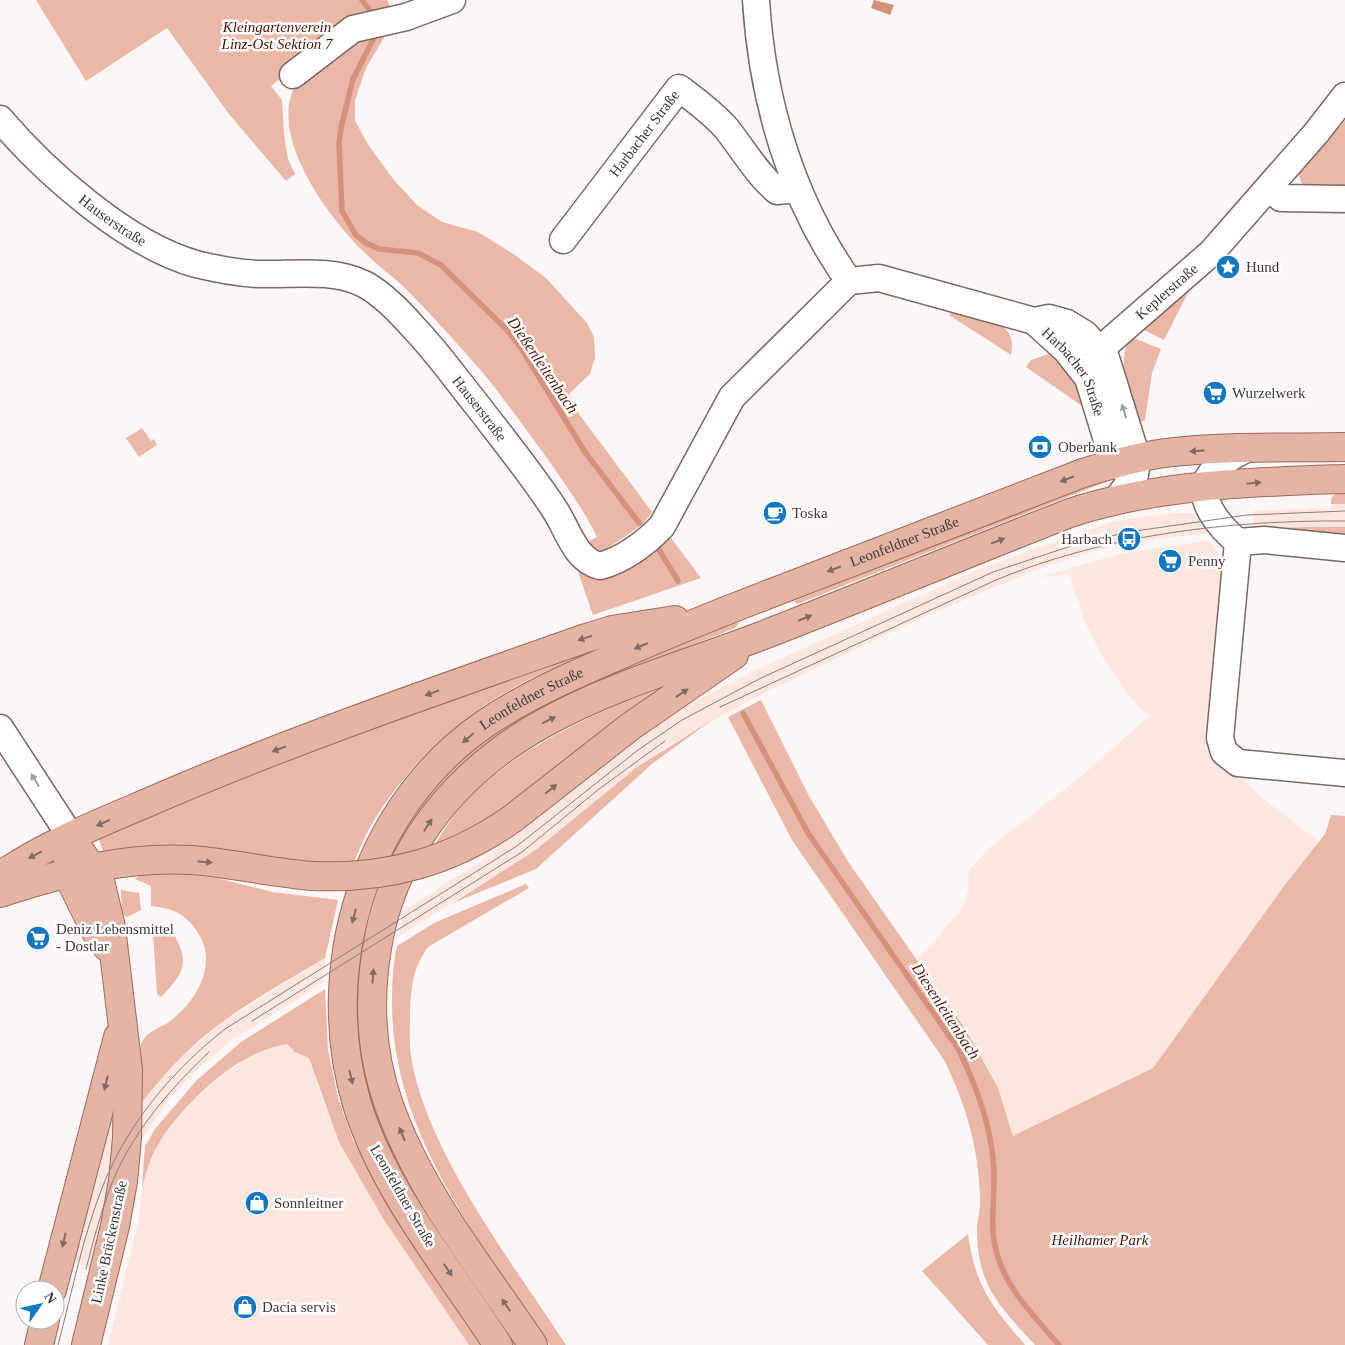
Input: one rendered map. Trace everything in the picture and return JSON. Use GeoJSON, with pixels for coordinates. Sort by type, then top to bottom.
{"type":"FeatureCollection","features":[{"type":"Feature","properties":{"kind":"main road","name":"Leonfeldner Straße"},"geometry":{"type":"LineString","coordinates":[[498,1345],[419,1228],[384,1168],[358,1105],[346,1050],[342,1018],[342,981],[348,938],[359,897],[376,855],[399,814],[426,778],[453,750],[483,725],[521,701],[560,681],[719,614],[1082,473],[1129,466],[1173,452],[1345,447]]}},
{"type":"Feature","properties":{"kind":"main road","name":"Leonfeldner Straße"},"geometry":{"type":"LineString","coordinates":[[533,1345],[423,1178],[389,1105],[378,1067],[373,1031],[372,1004],[374,960],[383,919],[394,887],[410,853],[430,820],[451,794],[476,769],[507,744],[538,725],[618,688],[760,636],[1061,517],[1117,499],[1262,482],[1345,479]]}},
{"type":"Feature","properties":{"kind":"main road"},"geometry":{"type":"LineString","coordinates":[[0,876],[71,837],[222,771],[586,638],[612,630],[719,614]]}},
{"type":"Feature","properties":{"kind":"main road"},"geometry":{"type":"LineString","coordinates":[[0,893],[80,870],[156,860],[190,860],[313,876],[362,876],[410,868],[463,849],[512,819],[631,726],[687,690],[760,636]]}},
{"type":"Feature","properties":{"kind":"main road","name":"Linke Brückenstraße"},"geometry":{"type":"LineString","coordinates":[[71,837],[80,870],[100,881],[111,927],[122,1019],[128,1102],[123,1181],[115,1226],[86,1345]]}},
{"type":"Feature","properties":{"kind":"main road","name":"Linke Brückenstraße"},"geometry":{"type":"LineString","coordinates":[[55,1280],[122,1019]]}},
{"type":"Feature","properties":{"kind":"main road"},"geometry":{"type":"LineString","coordinates":[[39,1345],[43,1330]]}},
{"type":"Feature","properties":{"kind":"street"},"geometry":{"type":"LineString","coordinates":[[293,75],[353,29],[376,24],[452,0]]}},
{"type":"Feature","properties":{"kind":"street"},"geometry":{"type":"LineString","coordinates":[[756,0],[760,52],[781,139],[798,189],[819,236],[849,281]]}},
{"type":"Feature","properties":{"kind":"street","name":"Harbacher Straße"},"geometry":{"type":"LineString","coordinates":[[563,240],[679,88],[708,110],[726,128],[765,180],[777,191],[798,189]]}},
{"type":"Feature","properties":{"kind":"street","name":"Keplerstraße"},"geometry":{"type":"LineString","coordinates":[[1080,367],[1192,272],[1269,188],[1345,96]]}},
{"type":"Feature","properties":{"kind":"street","name":"Hauserstraße"},"geometry":{"type":"LineString","coordinates":[[4,133],[84,199],[168,254],[225,271],[256,274],[341,276],[363,283],[381,295],[414,327],[491,423],[555,510],[585,560],[600,566],[620,558],[652,536],[662,526],[732,397],[849,281]]}},
{"type":"Feature","properties":{"kind":"street"},"geometry":{"type":"LineString","coordinates":[[1269,188],[1281,198],[1345,199]]}},
{"type":"Feature","properties":{"kind":"street","name":"Harbacher Straße"},"geometry":{"type":"LineString","coordinates":[[849,281],[879,278],[1034,321],[1049,318],[1066,323],[1085,334],[1100,350],[1112,370],[1129,466]]}},
{"type":"Feature","properties":{"kind":"street","name":"Harbacher Straße"},"geometry":{"type":"LineString","coordinates":[[1034,321],[1080,367],[1088,378],[1129,466]]}},
{"type":"Feature","properties":{"kind":"street"},"geometry":{"type":"LineString","coordinates":[[1193,489],[1208,478],[1220,465],[1246,449]]}},
{"type":"Feature","properties":{"kind":"street"},"geometry":{"type":"LineString","coordinates":[[1117,499],[1129,466],[1193,489],[1209,505],[1221,528],[1238,542],[1264,540],[1345,548]]}},
{"type":"Feature","properties":{"kind":"street"},"geometry":{"type":"LineString","coordinates":[[1238,542],[1220,738],[1224,752],[1238,763],[1345,773]]}},
{"type":"Feature","properties":{"kind":"street"},"geometry":{"type":"LineString","coordinates":[[0,728],[71,837]]}},
{"type":"Feature","properties":{"kind":"shaded area"},"geometry":{"type":"Polygon","coordinates":[[[874,0],[894,5],[890,15],[871,8],[874,0]]]}},
{"type":"Feature","properties":{"kind":"shaded area"},"geometry":{"type":"Polygon","coordinates":[[[1331,504],[1345,504],[1345,527],[1254,530],[1252,511],[1331,508],[1331,504]]]}},
{"type":"Feature","properties":{"kind":"shaded area"},"geometry":{"type":"Polygon","coordinates":[[[1173,513],[1192,513],[1205,525],[1210,533],[1130,542],[1043,567],[923,617],[764,693],[667,746],[637,767],[537,849],[399,936],[403,911],[481,861],[646,733],[697,700],[754,671],[979,569],[1114,521],[1173,513]]]}},
{"type":"Feature","properties":{"kind":"shaded area"},"geometry":{"type":"Polygon","coordinates":[[[1205,541],[1212,542],[1224,569],[1223,631],[1211,759],[1218,765],[1234,769],[1259,795],[1319,842],[1284,886],[1153,1068],[1013,1136],[998,1088],[966,1030],[917,958],[932,945],[964,905],[968,891],[968,871],[988,849],[1084,774],[1148,717],[1127,693],[1102,656],[1085,622],[1069,574],[1036,578],[1120,554],[1205,541]]]}},
{"type":"Feature","properties":{"kind":"shaded area"},"geometry":{"type":"Polygon","coordinates":[[[325,958],[324,982],[229,1042],[198,1069],[170,1098],[137,1146],[138,1107],[156,1083],[185,1054],[221,1023],[325,958]]]}},
{"type":"Feature","properties":{"kind":"shaded area","name":"Sonnleitner"},"geometry":{"type":"Polygon","coordinates":[[[287,1044],[295,1052],[309,1058],[324,1104],[384,1220],[469,1345],[108,1345],[139,1218],[142,1188],[147,1167],[158,1145],[190,1102],[217,1079],[248,1058],[271,1046],[287,1044]]]}},
{"type":"Feature","properties":{"kind":"shaded area"},"geometry":{"type":"Polygon","coordinates":[[[118,1075],[116,1145],[96,1269],[68,1261],[118,1075]]]}},
{"type":"Feature","properties":{"kind":"green space","name":"Kleingartenverein Linz-Ost Sektion 7"},"geometry":{"type":"Polygon","coordinates":[[[36,0],[387,0],[393,13],[341,31],[271,86],[282,100],[284,135],[288,159],[295,174],[286,181],[229,114],[167,28],[86,81],[36,0]]]}},
{"type":"Feature","properties":{"kind":"green space"},"geometry":{"type":"Polygon","coordinates":[[[389,29],[366,68],[355,100],[355,121],[369,146],[394,180],[417,205],[442,222],[478,232],[512,253],[546,278],[587,323],[594,337],[595,358],[590,374],[569,394],[579,414],[652,512],[643,524],[605,550],[597,551],[586,543],[597,537],[585,514],[542,451],[498,392],[424,307],[351,239],[320,198],[306,175],[295,151],[289,126],[289,104],[297,83],[347,41],[389,29]]]}},
{"type":"Feature","properties":{"kind":"green space"},"geometry":{"type":"Polygon","coordinates":[[[1345,120],[1345,185],[1302,184],[1298,173],[1345,120]]]}},
{"type":"Feature","properties":{"kind":"green space"},"geometry":{"type":"Polygon","coordinates":[[[1193,283],[1164,340],[1138,327],[1193,283]]]}},
{"type":"Feature","properties":{"kind":"green space"},"geometry":{"type":"Polygon","coordinates":[[[952,311],[985,318],[1003,327],[1009,334],[1012,343],[1011,355],[949,315],[952,311]]]}},
{"type":"Feature","properties":{"kind":"green space"},"geometry":{"type":"Polygon","coordinates":[[[1131,337],[1161,349],[1152,373],[1145,420],[1140,422],[1125,379],[1124,358],[1126,347],[1131,337]]]}},
{"type":"Feature","properties":{"kind":"green space"},"geometry":{"type":"Polygon","coordinates":[[[1049,354],[1063,363],[1073,376],[1085,408],[1026,367],[1031,360],[1049,354]]]}},
{"type":"Feature","properties":{"kind":"green space"},"geometry":{"type":"Polygon","coordinates":[[[142,428],[151,441],[154,439],[157,445],[139,457],[126,438],[142,428]]]}},
{"type":"Feature","properties":{"kind":"green space"},"geometry":{"type":"Polygon","coordinates":[[[1112,475],[1113,479],[797,604],[794,601],[1112,475]]]}},
{"type":"Feature","properties":{"kind":"green space"},"geometry":{"type":"Polygon","coordinates":[[[1345,489],[1345,504],[1331,504],[1331,498],[1345,489]]]}},
{"type":"Feature","properties":{"kind":"green space"},"geometry":{"type":"Polygon","coordinates":[[[1345,527],[1345,538],[1277,528],[1345,527]]]}},
{"type":"Feature","properties":{"kind":"green space"},"geometry":{"type":"Polygon","coordinates":[[[671,538],[701,578],[593,615],[575,563],[622,571],[671,538]]]}},
{"type":"Feature","properties":{"kind":"green space"},"geometry":{"type":"Polygon","coordinates":[[[734,623],[739,623],[735,628],[591,685],[544,707],[512,725],[479,749],[440,786],[409,828],[363,954],[359,994],[360,1036],[518,1345],[513,1345],[455,1261],[419,1204],[387,1144],[369,1100],[360,1061],[356,1022],[356,960],[364,922],[387,859],[411,818],[456,764],[492,733],[538,705],[593,679],[734,623]]]}},
{"type":"Feature","properties":{"kind":"green space"},"geometry":{"type":"Polygon","coordinates":[[[612,641],[614,644],[550,670],[513,688],[473,713],[454,728],[420,760],[389,797],[370,828],[353,864],[339,866],[144,849],[103,851],[98,838],[235,780],[381,723],[612,641]]]}},
{"type":"Feature","properties":{"kind":"green space"},"geometry":{"type":"Polygon","coordinates":[[[673,682],[490,819],[435,844],[450,820],[482,786],[532,749],[588,718],[673,682]]]}},
{"type":"Feature","properties":{"kind":"green space","name":"Heilhamer Park"},"geometry":{"type":"Polygon","coordinates":[[[761,700],[809,796],[849,863],[966,1030],[998,1088],[1013,1136],[1153,1068],[1284,886],[1325,834],[1331,815],[1345,816],[1345,1345],[1035,1345],[1021,1330],[994,1296],[981,1266],[977,1235],[980,1203],[979,1180],[974,1145],[959,1093],[944,1060],[792,840],[728,717],[761,700]]]}},
{"type":"Feature","properties":{"kind":"green space"},"geometry":{"type":"Polygon","coordinates":[[[712,720],[652,764],[536,869],[453,903],[537,849],[637,767],[712,720]]]}},
{"type":"Feature","properties":{"kind":"green space"},"geometry":{"type":"Polygon","coordinates":[[[163,872],[216,878],[273,892],[338,900],[325,958],[259,997],[209,1032],[176,1062],[138,1107],[139,1064],[142,1042],[147,1035],[169,1022],[187,1005],[201,984],[205,972],[205,948],[200,936],[190,922],[174,911],[151,906],[151,886],[135,879],[141,874],[163,872]]]}},
{"type":"Feature","properties":{"kind":"green space"},"geometry":{"type":"Polygon","coordinates":[[[526,884],[529,888],[428,947],[419,963],[412,987],[410,1051],[420,1092],[434,1130],[452,1168],[474,1206],[566,1345],[550,1345],[469,1226],[445,1184],[424,1141],[407,1097],[396,1051],[392,996],[397,946],[434,923],[526,884]]]}},
{"type":"Feature","properties":{"kind":"green space"},"geometry":{"type":"Polygon","coordinates":[[[121,890],[139,893],[141,910],[127,917],[122,914],[121,890]]]}},
{"type":"Feature","properties":{"kind":"green space"},"geometry":{"type":"Polygon","coordinates":[[[163,930],[173,933],[179,943],[183,960],[182,968],[175,982],[161,997],[157,994],[153,933],[163,930]]]}},
{"type":"Feature","properties":{"kind":"green space"},"geometry":{"type":"Polygon","coordinates":[[[325,989],[328,1050],[338,1098],[353,1140],[394,1212],[483,1345],[469,1345],[384,1220],[339,1142],[309,1058],[295,1052],[287,1044],[249,1057],[213,1081],[197,1096],[182,1112],[158,1145],[150,1160],[142,1188],[145,1146],[155,1129],[196,1081],[241,1042],[325,989]]]}},
{"type":"Feature","properties":{"kind":"green space"},"geometry":{"type":"Polygon","coordinates":[[[968,1234],[980,1282],[994,1307],[1025,1345],[988,1345],[922,1271],[968,1234]]]}},
{"type":"Feature","properties":{"kind":"waterway","name":"Dießenleitenbach"},"geometry":{"type":"LineString","coordinates":[[362,0],[374,16]]}},
{"type":"Feature","properties":{"kind":"waterway","name":"Dießenleitenbach"},"geometry":{"type":"LineString","coordinates":[[377,32],[353,79],[341,128],[339,143],[342,211],[356,235],[366,243],[379,249],[418,253],[441,265],[507,330],[521,348],[585,452],[639,523]]}},
{"type":"Feature","properties":{"kind":"waterway","name":"Diesenleitenbach"},"geometry":{"type":"LineString","coordinates":[[658,548],[678,581]]}},
{"type":"Feature","properties":{"kind":"waterway","name":"Diesenleitenbach"},"geometry":{"type":"LineString","coordinates":[[743,713],[808,833],[959,1050],[982,1108],[993,1154],[993,1234],[997,1254],[1015,1291],[1059,1345]]}},
{"type":"Feature","properties":{"kind":"tram line"},"geometry":{"type":"LineString","coordinates":[[58,1345],[78,1264],[104,1183],[126,1139],[154,1098],[170,1080],[225,1029],[517,846],[638,750],[682,720],[759,679],[993,572],[1077,544],[1128,532],[1247,515],[1345,511]]}},
{"type":"Feature","properties":{"kind":"tram line"},"geometry":{"type":"LineString","coordinates":[[720,707],[996,580],[1080,552],[1123,541],[1212,527],[1301,521],[1345,521]]}},
{"type":"Feature","properties":{"kind":"tram line"},"geometry":{"type":"LineString","coordinates":[[252,1021],[522,852],[599,789],[665,741]]}},
{"type":"Feature","properties":{"kind":"tram line"},"geometry":{"type":"LineString","coordinates":[[86,1269],[106,1198],[118,1168],[128,1150],[165,1098],[209,1052]]}},
{"type":"Feature","properties":{"kind":"place","name":"Hund"},"geometry":{"type":"Point","coordinates":[1228,267]}},
{"type":"Feature","properties":{"kind":"place","name":"Wurzelwerk"},"geometry":{"type":"Point","coordinates":[1215,393]}},
{"type":"Feature","properties":{"kind":"place","name":"Oberbank"},"geometry":{"type":"Point","coordinates":[1040,447]}},
{"type":"Feature","properties":{"kind":"place","name":"Toska"},"geometry":{"type":"Point","coordinates":[775,513]}},
{"type":"Feature","properties":{"kind":"place","name":"Harbach"},"geometry":{"type":"Point","coordinates":[1129,539]}},
{"type":"Feature","properties":{"kind":"place","name":"Penny"},"geometry":{"type":"Point","coordinates":[1170,561]}},
{"type":"Feature","properties":{"kind":"place","name":"Deniz Lebensmittel - Dostlar"},"geometry":{"type":"Point","coordinates":[38,938]}},
{"type":"Feature","properties":{"kind":"place","name":"Sonnleitner"},"geometry":{"type":"Point","coordinates":[257,1203]}},
{"type":"Feature","properties":{"kind":"place","name":"Dacia servis"},"geometry":{"type":"Point","coordinates":[245,1307]}}]}
